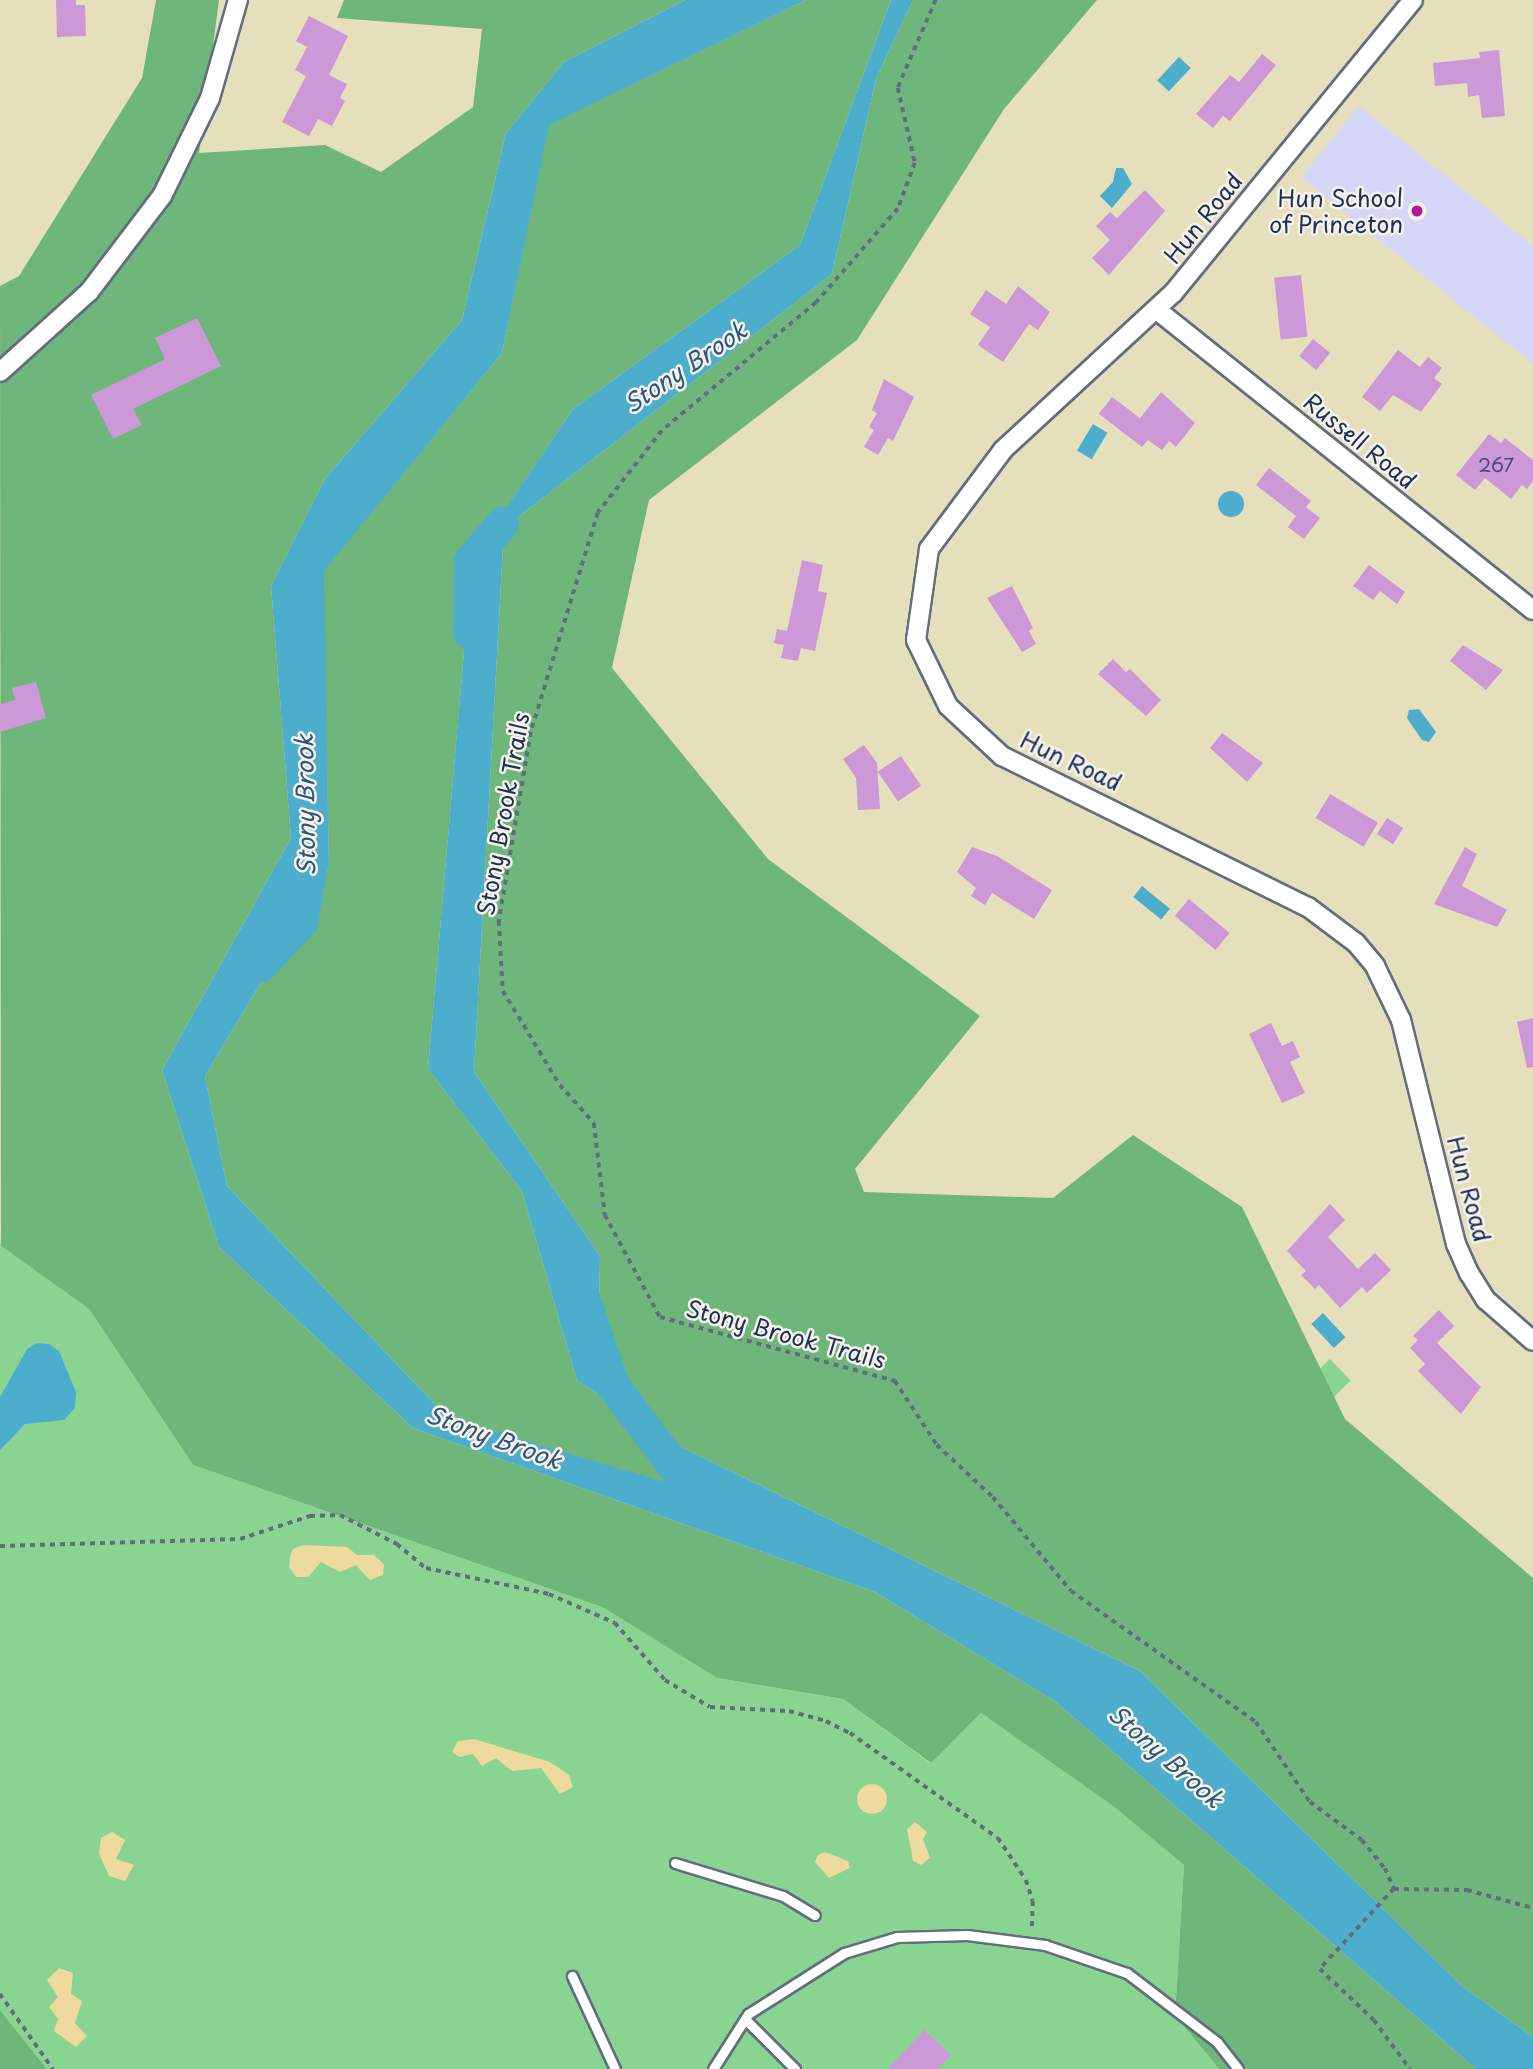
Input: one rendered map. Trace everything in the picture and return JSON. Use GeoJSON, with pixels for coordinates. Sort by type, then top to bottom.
{"type":"FeatureCollection","features":[{"type":"Feature","properties":{"kind":"street"},"geometry":{"type":"LineString","coordinates":[[0,372],[89,292],[162,196],[211,98],[239,0]]}},
{"type":"Feature","properties":{"kind":"street","name":"Hun Road"},"geometry":{"type":"LineString","coordinates":[[1412,0],[1157,310],[1003,450],[929,549],[916,640],[948,706],[1002,756],[1308,907],[1356,943],[1375,966],[1401,1020],[1456,1244],[1469,1273],[1501,1315],[1533,1341]]}},
{"type":"Feature","properties":{"kind":"street","name":"Russell Road"},"geometry":{"type":"LineString","coordinates":[[1157,310],[1533,610]]}},
{"type":"Feature","properties":{"kind":"lane"},"geometry":{"type":"LineString","coordinates":[[675,1863],[783,1896],[815,1915]]}},
{"type":"Feature","properties":{"kind":"lane"},"geometry":{"type":"LineString","coordinates":[[713,2069],[745,2019],[844,1953],[897,1937],[967,1935],[1030,1944],[1127,1973],[1217,2042],[1238,2069]]}},
{"type":"Feature","properties":{"kind":"lane"},"geometry":{"type":"LineString","coordinates":[[572,1976],[615,2069]]}},
{"type":"Feature","properties":{"kind":"lane"},"geometry":{"type":"LineString","coordinates":[[745,2019],[795,2069]]}},
{"type":"Feature","properties":{"kind":"path","name":"Stony Brook Trails"},"geometry":{"type":"LineString","coordinates":[[936,0],[898,88],[915,163],[898,209],[816,303],[662,431],[598,513],[531,732],[499,921],[503,991],[560,1086],[594,1123],[605,1215],[660,1317],[708,1334],[835,1362],[895,1381],[937,1445],[993,1497],[1071,1591],[1256,1722],[1310,1802],[1362,1840],[1385,1868],[1394,1889]]}},
{"type":"Feature","properties":{"kind":"path"},"geometry":{"type":"LineString","coordinates":[[0,1546],[240,1539],[310,1516],[340,1515],[397,1544],[426,1567],[567,1600],[615,1623],[665,1680],[687,1696],[723,1710],[766,1708],[827,1721],[987,1829],[1011,1854],[1026,1880],[1034,1910],[1030,1944]]}},
{"type":"Feature","properties":{"kind":"path"},"geometry":{"type":"LineString","coordinates":[[1410,2069],[1374,2020],[1324,1975],[1320,1969],[1324,1963],[1394,1889],[1467,1890],[1533,1908]]}},
{"type":"Feature","properties":{"kind":"path"},"geometry":{"type":"LineString","coordinates":[[0,1994],[53,2069]]}},
{"type":"Feature","properties":{"kind":"shaded area","name":"Hun School of Princeton"},"geometry":{"type":"Polygon","coordinates":[[[1359,106],[1533,246],[1533,364],[1301,177],[1359,106]]]}},
{"type":"Feature","properties":{"kind":"green space"},"geometry":{"type":"Polygon","coordinates":[[[156,0],[219,0],[199,153],[325,145],[381,172],[473,107],[482,29],[337,18],[344,0],[685,0],[564,62],[506,133],[462,320],[325,479],[271,586],[291,838],[162,1070],[219,1247],[413,1428],[875,1592],[1056,1702],[1476,2069],[1219,2069],[1175,2015],[1184,1865],[1113,1806],[981,1713],[931,1763],[843,1699],[717,1678],[602,1607],[193,1465],[89,1309],[1,1246],[0,286],[19,276],[142,78],[156,0]]]}},
{"type":"Feature","properties":{"kind":"green space"},"geometry":{"type":"Polygon","coordinates":[[[806,0],[891,0],[800,245],[573,409],[472,559],[428,1069],[522,1191],[577,1381],[628,1412],[699,1493],[447,1417],[227,1186],[205,1076],[329,868],[323,571],[502,353],[548,125],[806,0]]]}},
{"type":"Feature","properties":{"kind":"green space"},"geometry":{"type":"Polygon","coordinates":[[[913,0],[1097,0],[1004,109],[857,340],[649,500],[612,668],[768,859],[980,1016],[855,1169],[864,1192],[1053,1198],[1133,1135],[1242,1207],[1345,1419],[1533,1578],[1533,2037],[1462,1986],[1140,1671],[665,1439],[598,1369],[600,1256],[474,1072],[504,528],[832,274],[876,79],[913,0]]]}},
{"type":"Feature","properties":{"kind":"green space"},"geometry":{"type":"Polygon","coordinates":[[[0,1239],[1,1246],[89,1309],[193,1465],[602,1607],[717,1678],[843,1699],[930,1763],[981,1713],[1113,1806],[1184,1865],[1175,2015],[1219,2069],[47,2069],[0,2010],[0,1239]]]}},
{"type":"Feature","properties":{"kind":"green space"},"geometry":{"type":"Polygon","coordinates":[[[1330,1359],[1351,1381],[1333,1398],[1312,1376],[1330,1359]]]}},
{"type":"Feature","properties":{"kind":"green space"},"geometry":{"type":"Polygon","coordinates":[[[0,2010],[47,2069],[0,2069],[0,2010]]]}},
{"type":"Feature","properties":{"kind":"sand"},"geometry":{"type":"Polygon","coordinates":[[[304,1545],[347,1547],[357,1555],[374,1555],[384,1564],[383,1575],[370,1580],[356,1565],[340,1572],[321,1562],[308,1577],[296,1577],[289,1567],[290,1557],[293,1549],[304,1545]]]}},
{"type":"Feature","properties":{"kind":"sand"},"geometry":{"type":"Polygon","coordinates":[[[474,1739],[550,1762],[569,1775],[573,1787],[560,1794],[541,1768],[512,1771],[496,1758],[482,1766],[473,1754],[460,1757],[452,1752],[458,1741],[474,1739]]]}},
{"type":"Feature","properties":{"kind":"sand"},"geometry":{"type":"Polygon","coordinates":[[[872,1784],[883,1788],[887,1799],[883,1810],[872,1814],[861,1810],[857,1799],[861,1788],[872,1784]]]}},
{"type":"Feature","properties":{"kind":"sand"},"geometry":{"type":"Polygon","coordinates":[[[915,1822],[927,1832],[923,1839],[930,1858],[921,1865],[913,1861],[907,1829],[915,1822]]]}},
{"type":"Feature","properties":{"kind":"sand"},"geometry":{"type":"Polygon","coordinates":[[[112,1832],[125,1840],[116,1859],[134,1865],[125,1881],[109,1876],[99,1854],[101,1838],[112,1832]]]}},
{"type":"Feature","properties":{"kind":"sand"},"geometry":{"type":"Polygon","coordinates":[[[825,1852],[848,1861],[850,1868],[829,1878],[815,1862],[818,1855],[825,1852]]]}},
{"type":"Feature","properties":{"kind":"sand"},"geometry":{"type":"Polygon","coordinates":[[[59,1968],[73,1973],[71,1994],[82,2001],[75,2023],[87,2036],[76,2047],[54,2031],[58,2019],[49,2007],[58,1997],[47,1980],[59,1968]]]}},
{"type":"Feature","properties":{"kind":"water"},"geometry":{"type":"Polygon","coordinates":[[[685,0],[806,0],[549,125],[502,353],[324,571],[329,868],[205,1076],[227,1186],[447,1417],[698,1492],[628,1412],[577,1381],[522,1191],[428,1069],[472,558],[573,409],[800,245],[891,0],[913,0],[876,79],[832,274],[504,528],[474,1072],[600,1256],[598,1369],[665,1439],[1140,1671],[1462,1986],[1533,2037],[1533,2069],[1476,2069],[1056,1702],[875,1592],[413,1428],[219,1247],[162,1070],[291,838],[271,586],[325,479],[462,320],[506,133],[564,62],[685,0]]]}},
{"type":"Feature","properties":{"kind":"water"},"geometry":{"type":"Polygon","coordinates":[[[1179,57],[1191,68],[1169,91],[1157,80],[1179,57]]]}},
{"type":"Feature","properties":{"kind":"water"},"geometry":{"type":"Polygon","coordinates":[[[1116,168],[1123,168],[1132,184],[1112,208],[1100,196],[1113,182],[1116,168]]]}},
{"type":"Feature","properties":{"kind":"water"},"geometry":{"type":"Polygon","coordinates":[[[1093,424],[1108,433],[1092,459],[1077,451],[1093,424]]]}},
{"type":"Feature","properties":{"kind":"water"},"geometry":{"type":"Polygon","coordinates":[[[1231,491],[1240,495],[1244,504],[1240,513],[1231,517],[1222,513],[1218,504],[1222,495],[1231,491]]]}},
{"type":"Feature","properties":{"kind":"water"},"geometry":{"type":"Polygon","coordinates":[[[1419,709],[1436,732],[1429,742],[1422,740],[1407,718],[1409,710],[1419,709]]]}},
{"type":"Feature","properties":{"kind":"water"},"geometry":{"type":"Polygon","coordinates":[[[1142,886],[1170,909],[1161,920],[1133,897],[1142,886]]]}},
{"type":"Feature","properties":{"kind":"water"},"geometry":{"type":"Polygon","coordinates":[[[1323,1313],[1346,1337],[1334,1348],[1311,1324],[1323,1313]]]}},
{"type":"Feature","properties":{"kind":"water"},"geometry":{"type":"Polygon","coordinates":[[[37,1343],[49,1344],[59,1351],[76,1392],[75,1408],[64,1420],[25,1424],[0,1450],[0,1397],[27,1349],[37,1343]]]}},
{"type":"Feature","properties":{"kind":"building"},"geometry":{"type":"Polygon","coordinates":[[[56,0],[76,0],[76,5],[85,5],[86,36],[57,37],[56,0]]]}},
{"type":"Feature","properties":{"kind":"building"},"geometry":{"type":"Polygon","coordinates":[[[309,16],[348,36],[329,75],[347,84],[340,98],[345,101],[332,126],[318,119],[309,136],[282,122],[306,76],[295,70],[307,47],[296,41],[309,16]]]}},
{"type":"Feature","properties":{"kind":"building"},"geometry":{"type":"Polygon","coordinates":[[[1499,50],[1505,116],[1482,118],[1479,95],[1468,97],[1467,83],[1435,86],[1433,63],[1480,58],[1479,52],[1499,50]]]}},
{"type":"Feature","properties":{"kind":"building"},"geometry":{"type":"Polygon","coordinates":[[[1262,54],[1276,65],[1230,121],[1223,116],[1213,128],[1196,114],[1230,75],[1239,82],[1262,54]]]}},
{"type":"Feature","properties":{"kind":"building"},"geometry":{"type":"Polygon","coordinates":[[[1145,190],[1165,211],[1109,275],[1092,258],[1110,240],[1096,226],[1110,212],[1117,218],[1145,190]]]}},
{"type":"Feature","properties":{"kind":"building"},"geometry":{"type":"Polygon","coordinates":[[[1301,275],[1307,337],[1281,339],[1274,278],[1301,275]]]}},
{"type":"Feature","properties":{"kind":"building"},"geometry":{"type":"Polygon","coordinates":[[[1018,286],[1050,312],[1038,330],[1029,324],[1003,362],[978,345],[990,327],[970,314],[986,290],[1006,304],[1018,286]]]}},
{"type":"Feature","properties":{"kind":"building"},"geometry":{"type":"Polygon","coordinates":[[[197,318],[221,366],[133,409],[142,425],[113,439],[91,395],[165,359],[155,338],[197,318]]]}},
{"type":"Feature","properties":{"kind":"building"},"geometry":{"type":"Polygon","coordinates":[[[1313,339],[1330,353],[1316,370],[1299,356],[1313,339]]]}},
{"type":"Feature","properties":{"kind":"building"},"geometry":{"type":"Polygon","coordinates":[[[1398,350],[1420,367],[1428,357],[1442,368],[1434,378],[1442,384],[1421,412],[1393,395],[1380,411],[1362,397],[1398,350]]]}},
{"type":"Feature","properties":{"kind":"building"},"geometry":{"type":"Polygon","coordinates":[[[884,379],[914,397],[893,441],[888,438],[878,455],[864,447],[874,430],[869,427],[877,413],[872,410],[884,379]]]}},
{"type":"Feature","properties":{"kind":"building"},"geometry":{"type":"Polygon","coordinates":[[[1161,392],[1195,423],[1176,447],[1169,441],[1162,450],[1148,440],[1142,447],[1099,414],[1112,397],[1140,418],[1161,392]]]}},
{"type":"Feature","properties":{"kind":"building"},"geometry":{"type":"Polygon","coordinates":[[[1489,434],[1501,443],[1505,438],[1533,460],[1533,481],[1527,489],[1522,485],[1511,499],[1485,478],[1475,490],[1456,475],[1489,434]]]}},
{"type":"Feature","properties":{"kind":"building"},"geometry":{"type":"Polygon","coordinates":[[[1269,468],[1311,501],[1306,507],[1320,518],[1304,539],[1288,527],[1296,516],[1256,485],[1269,468]]]}},
{"type":"Feature","properties":{"kind":"building"},"geometry":{"type":"Polygon","coordinates":[[[802,560],[823,565],[818,591],[827,593],[815,651],[801,648],[798,661],[781,658],[784,645],[774,643],[777,629],[787,631],[802,560]]]}},
{"type":"Feature","properties":{"kind":"building"},"geometry":{"type":"Polygon","coordinates":[[[1369,565],[1405,592],[1397,604],[1380,591],[1373,600],[1353,586],[1369,565]]]}},
{"type":"Feature","properties":{"kind":"building"},"geometry":{"type":"Polygon","coordinates":[[[1012,586],[1033,628],[1029,631],[1036,644],[1022,652],[987,598],[1012,586]]]}},
{"type":"Feature","properties":{"kind":"building"},"geometry":{"type":"Polygon","coordinates":[[[1463,645],[1503,670],[1486,690],[1450,661],[1463,645]]]}},
{"type":"Feature","properties":{"kind":"building"},"geometry":{"type":"Polygon","coordinates":[[[1113,659],[1126,672],[1130,669],[1161,700],[1146,716],[1098,674],[1113,659]]]}},
{"type":"Feature","properties":{"kind":"building"},"geometry":{"type":"Polygon","coordinates":[[[36,682],[46,718],[0,732],[0,704],[15,700],[12,688],[36,682]]]}},
{"type":"Feature","properties":{"kind":"building"},"geometry":{"type":"Polygon","coordinates":[[[1222,733],[1263,763],[1247,782],[1210,748],[1222,733]]]}},
{"type":"Feature","properties":{"kind":"building"},"geometry":{"type":"Polygon","coordinates":[[[864,745],[877,763],[880,809],[858,810],[856,778],[843,759],[864,745]]]}},
{"type":"Feature","properties":{"kind":"building"},"geometry":{"type":"Polygon","coordinates":[[[901,756],[921,786],[898,802],[878,772],[901,756]]]}},
{"type":"Feature","properties":{"kind":"building"},"geometry":{"type":"Polygon","coordinates":[[[1330,794],[1378,823],[1364,847],[1316,818],[1330,794]]]}},
{"type":"Feature","properties":{"kind":"building"},"geometry":{"type":"Polygon","coordinates":[[[1387,818],[1403,828],[1393,844],[1377,834],[1387,818]]]}},
{"type":"Feature","properties":{"kind":"building"},"geometry":{"type":"Polygon","coordinates":[[[972,847],[997,856],[1052,890],[1034,919],[992,893],[985,905],[971,896],[976,888],[957,872],[972,847]]]}},
{"type":"Feature","properties":{"kind":"building"},"geometry":{"type":"Polygon","coordinates":[[[1465,847],[1477,854],[1462,886],[1507,910],[1497,927],[1434,904],[1465,847]]]}},
{"type":"Feature","properties":{"kind":"building"},"geometry":{"type":"Polygon","coordinates":[[[1189,899],[1230,933],[1215,950],[1175,916],[1189,899]]]}},
{"type":"Feature","properties":{"kind":"building"},"geometry":{"type":"Polygon","coordinates":[[[1533,1018],[1533,1067],[1527,1068],[1517,1022],[1533,1018]]]}},
{"type":"Feature","properties":{"kind":"building"},"geometry":{"type":"Polygon","coordinates":[[[1271,1023],[1282,1046],[1293,1041],[1300,1057],[1290,1062],[1305,1093],[1282,1103],[1249,1034],[1271,1023]]]}},
{"type":"Feature","properties":{"kind":"building"},"geometry":{"type":"Polygon","coordinates":[[[1330,1204],[1345,1220],[1328,1237],[1358,1269],[1375,1253],[1391,1270],[1367,1293],[1362,1287],[1340,1308],[1319,1285],[1315,1289],[1301,1275],[1306,1271],[1287,1251],[1330,1204]]]}},
{"type":"Feature","properties":{"kind":"building"},"geometry":{"type":"Polygon","coordinates":[[[1439,1310],[1454,1326],[1437,1343],[1481,1387],[1461,1414],[1418,1371],[1425,1364],[1410,1348],[1418,1340],[1413,1336],[1439,1310]]]}},
{"type":"Feature","properties":{"kind":"building"},"geometry":{"type":"Polygon","coordinates":[[[924,2030],[951,2055],[937,2069],[888,2069],[924,2030]]]}},
{"type":"Feature","properties":{"kind":"waterway","name":"Stony Brook"},"geometry":{"type":"LineString","coordinates":[[469,632],[470,561],[502,523]]}},
{"type":"Feature","properties":{"kind":"waterway","name":"Stony Brook"},"geometry":{"type":"LineString","coordinates":[[259,966],[301,922],[310,869]]}},
{"type":"Feature","properties":{"kind":"waterway","name":"Stony Brook"},"geometry":{"type":"LineString","coordinates":[[584,1300],[613,1386],[710,1514]]}},
{"type":"Feature","properties":{"kind":"place","name":"Hun School of Princeton"},"geometry":{"type":"Point","coordinates":[1417,211]}}]}
